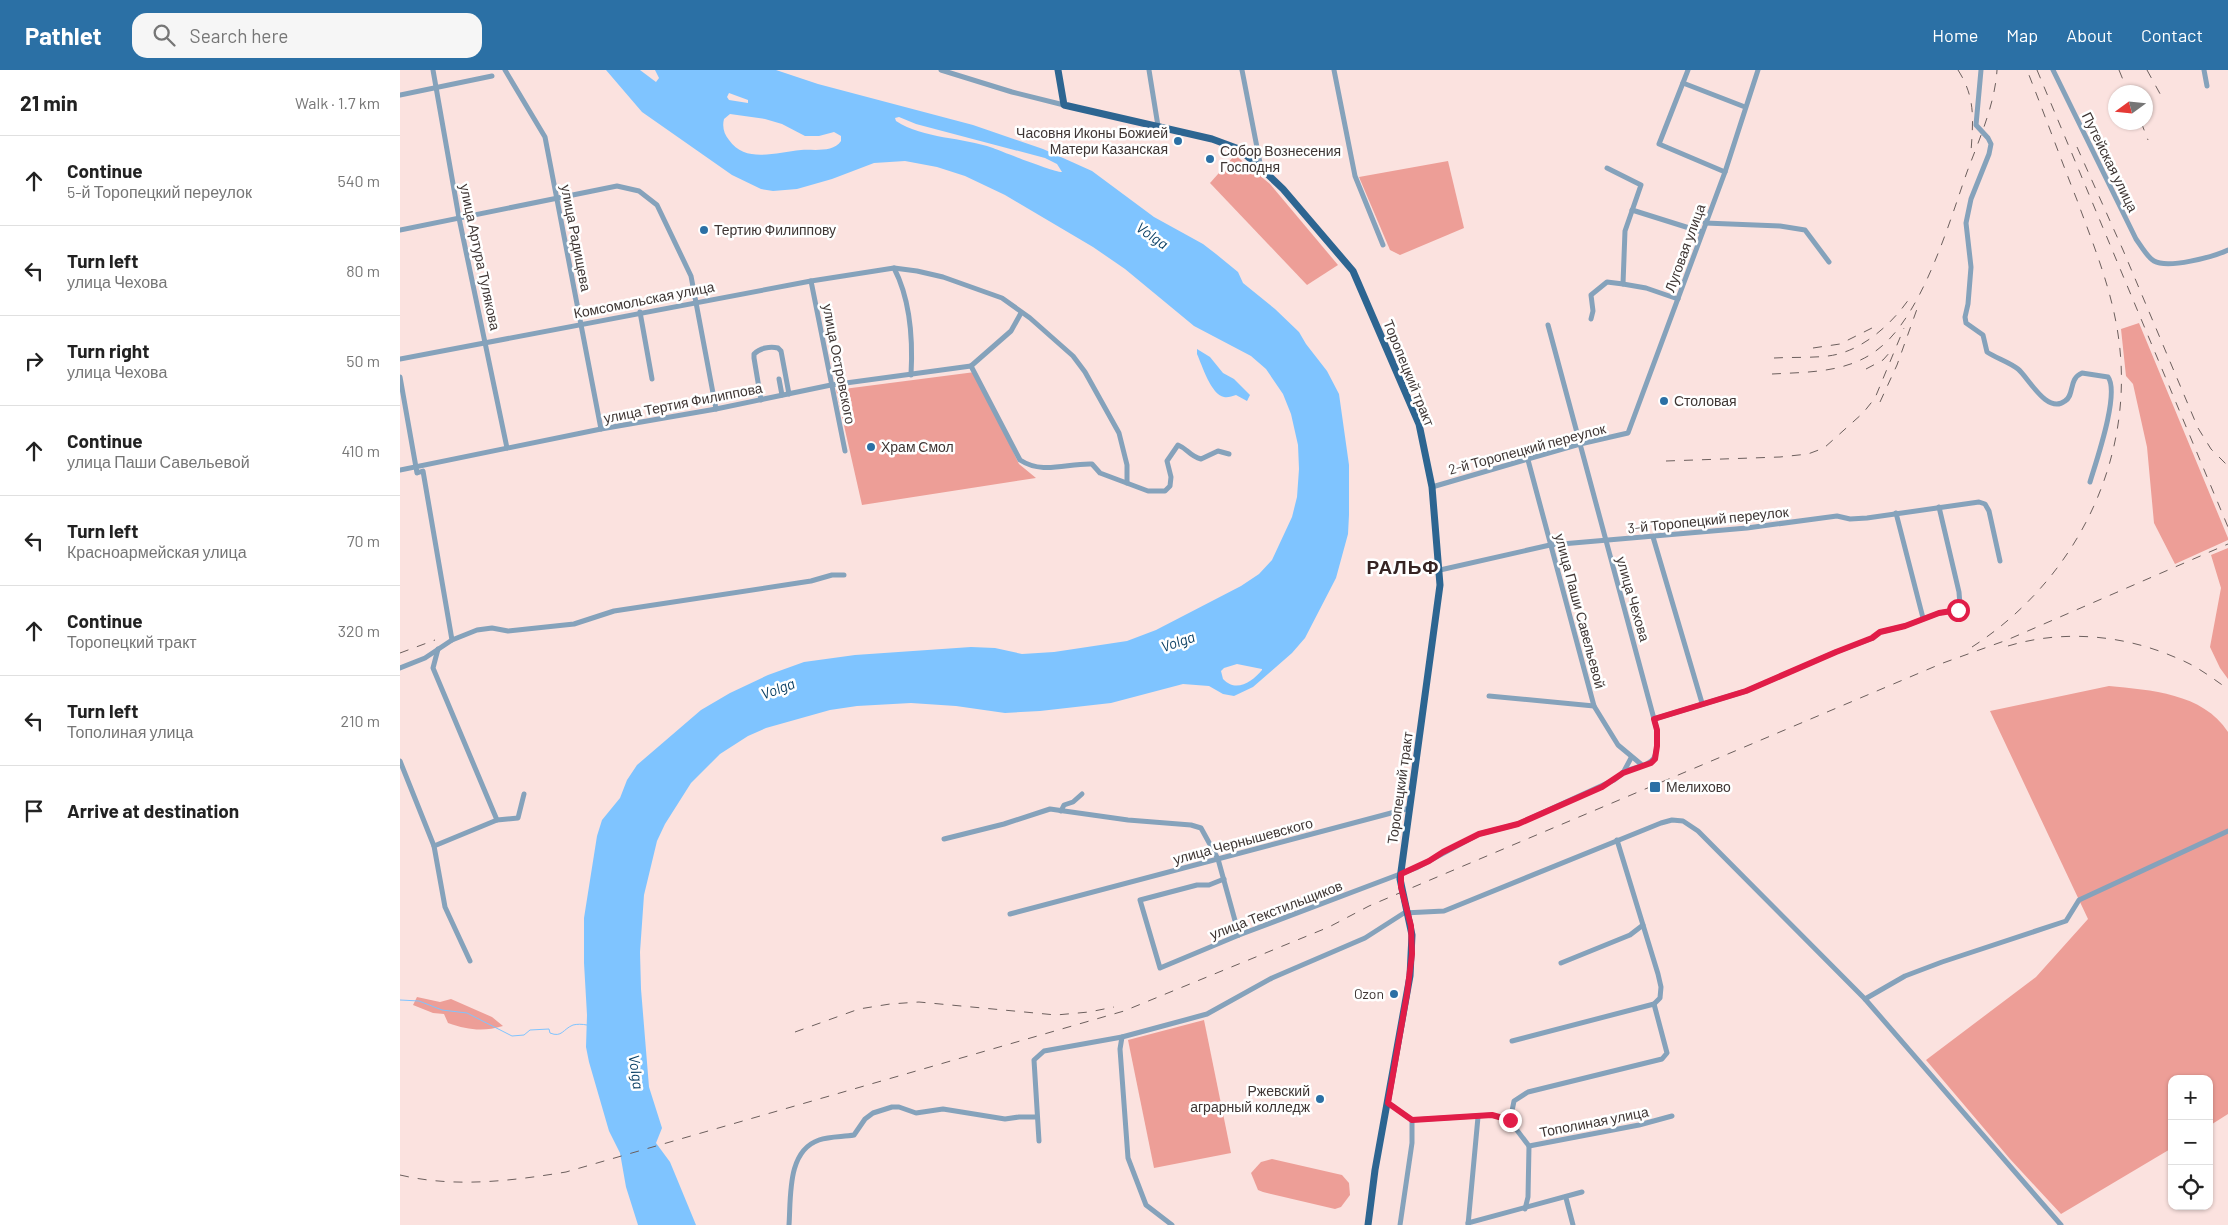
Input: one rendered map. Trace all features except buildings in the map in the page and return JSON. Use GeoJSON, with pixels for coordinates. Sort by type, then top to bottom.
{"type":"FeatureCollection","features":[{"type":"Feature","properties":{"kind":"main road"},"geometry":{"type":"LineString","coordinates":[[1058,70],[1064,105]]}},
{"type":"Feature","properties":{"kind":"main road","name":"Торопецкий тракт"},"geometry":{"type":"LineString","coordinates":[[1064,105],[1212,139],[1239,149],[1261,168],[1283,189],[1353,271],[1420,424],[1432,487],[1440,585],[1401,874],[1402,892],[1408,912]]}},
{"type":"Feature","properties":{"kind":"main road"},"geometry":{"type":"LineString","coordinates":[[1368,1225],[1410,976],[1412,935],[1408,912]]}},
{"type":"Feature","properties":{"kind":"street","name":"улица Артура Тулякова"},"geometry":{"type":"LineString","coordinates":[[433,70],[459,218],[507,448]]}},
{"type":"Feature","properties":{"kind":"street","name":"улица Радищева"},"geometry":{"type":"LineString","coordinates":[[505,70],[545,137],[601,429]]}},
{"type":"Feature","properties":{"kind":"street"},"geometry":{"type":"LineString","coordinates":[[940,70],[1012,92],[1064,105]]}},
{"type":"Feature","properties":{"kind":"street"},"geometry":{"type":"LineString","coordinates":[[960,70],[961,77]]}},
{"type":"Feature","properties":{"kind":"street"},"geometry":{"type":"LineString","coordinates":[[1148,70],[1158,126]]}},
{"type":"Feature","properties":{"kind":"street"},"geometry":{"type":"LineString","coordinates":[[1242,70],[1261,168]]}},
{"type":"Feature","properties":{"kind":"street"},"geometry":{"type":"LineString","coordinates":[[1334,70],[1355,176],[1383,245]]}},
{"type":"Feature","properties":{"kind":"street"},"geometry":{"type":"LineString","coordinates":[[1688,70],[1659,144],[1725,172]]}},
{"type":"Feature","properties":{"kind":"street","name":"Луговая улица"},"geometry":{"type":"LineString","coordinates":[[1628,433],[1725,172],[1758,70]]}},
{"type":"Feature","properties":{"kind":"street"},"geometry":{"type":"LineString","coordinates":[[1981,70],[1976,126],[1988,138],[1991,144],[1972,199],[1966,223],[1971,267],[1966,324],[1982,335],[1987,352],[2018,369],[2033,389],[2048,401],[2059,404],[2068,400],[2073,380],[2082,372],[2108,377],[2110,380],[2109,408],[2105,432],[2090,482]]}},
{"type":"Feature","properties":{"kind":"street","name":"Путейская улица"},"geometry":{"type":"LineString","coordinates":[[2053,70],[2136,240],[2153,261],[2166,265],[2217,255],[2228,250]]}},
{"type":"Feature","properties":{"kind":"street"},"geometry":{"type":"LineString","coordinates":[[2204,70],[2207,86]]}},
{"type":"Feature","properties":{"kind":"street"},"geometry":{"type":"LineString","coordinates":[[400,95],[492,76]]}},
{"type":"Feature","properties":{"kind":"street"},"geometry":{"type":"LineString","coordinates":[[1683,83],[1745,107]]}},
{"type":"Feature","properties":{"kind":"street"},"geometry":{"type":"LineString","coordinates":[[1607,168],[1641,185],[1625,231],[1623,284]]}},
{"type":"Feature","properties":{"kind":"street"},"geometry":{"type":"LineString","coordinates":[[400,230],[617,186],[639,191],[657,206],[691,276],[716,409]]}},
{"type":"Feature","properties":{"kind":"street"},"geometry":{"type":"LineString","coordinates":[[1632,210],[1702,232]]}},
{"type":"Feature","properties":{"kind":"street"},"geometry":{"type":"LineString","coordinates":[[1705,224],[1780,226],[1805,230],[1829,262]]}},
{"type":"Feature","properties":{"kind":"street"},"geometry":{"type":"LineString","coordinates":[[894,268],[900,280],[908,316],[912,348],[911,375]]}},
{"type":"Feature","properties":{"kind":"street","name":"Комсомольская улица"},"geometry":{"type":"LineString","coordinates":[[400,359],[486,344],[696,301],[811,281],[894,268],[917,271],[943,277],[1002,298],[1050,334],[1073,356],[1085,372],[1118,433],[1127,465],[1127,483]]}},
{"type":"Feature","properties":{"kind":"street","name":"улица Островского"},"geometry":{"type":"LineString","coordinates":[[811,281],[845,451]]}},
{"type":"Feature","properties":{"kind":"street"},"geometry":{"type":"LineString","coordinates":[[1591,319],[1593,311],[1591,295],[1607,282],[1646,288],[1678,300]]}},
{"type":"Feature","properties":{"kind":"street"},"geometry":{"type":"LineString","coordinates":[[640,312],[652,379]]}},
{"type":"Feature","properties":{"kind":"street"},"geometry":{"type":"LineString","coordinates":[[1021,313],[1011,331],[971,366],[1020,460],[1030,466],[1041,469],[1092,464],[1100,473],[1148,491],[1165,490],[1170,486],[1171,477],[1167,461],[1178,445],[1184,447],[1191,457],[1201,459],[1218,451],[1229,454]]}},
{"type":"Feature","properties":{"kind":"street","name":"улица Чехова"},"geometry":{"type":"LineString","coordinates":[[1548,325],[1657,730],[1657,754],[1651,763],[1623,773]]}},
{"type":"Feature","properties":{"kind":"street"},"geometry":{"type":"LineString","coordinates":[[761,400],[754,354],[762,349],[775,347],[781,352],[789,394]]}},
{"type":"Feature","properties":{"kind":"street","name":"улица Тертия Филиппова"},"geometry":{"type":"LineString","coordinates":[[400,470],[831,385],[971,366]]}},
{"type":"Feature","properties":{"kind":"street"},"geometry":{"type":"LineString","coordinates":[[400,377],[417,473],[423,472],[452,640]]}},
{"type":"Feature","properties":{"kind":"street"},"geometry":{"type":"LineString","coordinates":[[779,379],[782,395]]}},
{"type":"Feature","properties":{"kind":"street","name":"2-й Торопецкий переулок"},"geometry":{"type":"LineString","coordinates":[[1432,487],[1580,444],[1628,433]]}},
{"type":"Feature","properties":{"kind":"street","name":"улица Паши Савельевой"},"geometry":{"type":"LineString","coordinates":[[1528,460],[1594,706],[1618,745],[1642,766]]}},
{"type":"Feature","properties":{"kind":"street","name":"3-й Торопецкий переулок"},"geometry":{"type":"LineString","coordinates":[[1440,570],[1550,545],[1605,542],[1747,528],[1837,516],[1850,519],[1979,502],[1985,504],[1988,511],[2000,561]]}},
{"type":"Feature","properties":{"kind":"street"},"geometry":{"type":"LineString","coordinates":[[1654,719],[1746,691],[1872,638],[1880,632],[1905,626],[1923,618],[1958,610],[1960,606],[1959,592],[1939,507]]}},
{"type":"Feature","properties":{"kind":"street"},"geometry":{"type":"LineString","coordinates":[[1896,513],[1923,618]]}},
{"type":"Feature","properties":{"kind":"street"},"geometry":{"type":"LineString","coordinates":[[1653,537],[1702,703]]}},
{"type":"Feature","properties":{"kind":"street"},"geometry":{"type":"LineString","coordinates":[[400,668],[425,658],[452,640],[477,630],[492,628],[508,631],[574,624],[614,611],[811,581],[832,575],[844,575]]}},
{"type":"Feature","properties":{"kind":"street"},"geometry":{"type":"LineString","coordinates":[[438,649],[433,668],[497,820]]}},
{"type":"Feature","properties":{"kind":"street"},"geometry":{"type":"LineString","coordinates":[[1489,696],[1594,706]]}},
{"type":"Feature","properties":{"kind":"street"},"geometry":{"type":"LineString","coordinates":[[1401,874],[1479,834],[1518,824],[1602,787],[1623,773],[1631,758]]}},
{"type":"Feature","properties":{"kind":"street"},"geometry":{"type":"LineString","coordinates":[[400,761],[434,846],[445,907],[470,961]]}},
{"type":"Feature","properties":{"kind":"street"},"geometry":{"type":"LineString","coordinates":[[434,846],[497,820],[518,818],[524,794]]}},
{"type":"Feature","properties":{"kind":"street"},"geometry":{"type":"LineString","coordinates":[[1061,811],[1064,805],[1073,802],[1082,794]]}},
{"type":"Feature","properties":{"kind":"street","name":"улица Чернышевского"},"geometry":{"type":"LineString","coordinates":[[1010,914],[1410,808]]}},
{"type":"Feature","properties":{"kind":"street"},"geometry":{"type":"LineString","coordinates":[[944,839],[1004,824],[1050,809],[1128,820],[1191,825],[1201,828],[1218,859],[1240,935]]}},
{"type":"Feature","properties":{"kind":"street"},"geometry":{"type":"LineString","coordinates":[[1039,1141],[1034,1060],[1044,1051],[1122,1037],[1207,1014],[1272,978],[1364,938],[1408,912],[1427,913],[1444,911],[1617,840],[1667,821],[1678,820],[1689,824],[1698,831],[1865,999],[2061,1225]]}},
{"type":"Feature","properties":{"kind":"street"},"geometry":{"type":"LineString","coordinates":[[1865,999],[1905,976],[2032,931],[2066,921],[2079,900],[2228,831]]}},
{"type":"Feature","properties":{"kind":"street"},"geometry":{"type":"LineString","coordinates":[[1512,1041],[1654,1004],[1660,998],[1661,987],[1617,840]]}},
{"type":"Feature","properties":{"kind":"street","name":"улица Текстильщиков"},"geometry":{"type":"LineString","coordinates":[[1224,880],[1140,900],[1160,968],[1240,935],[1401,874]]}},
{"type":"Feature","properties":{"kind":"street"},"geometry":{"type":"LineString","coordinates":[[1561,963],[1630,935],[1643,925]]}},
{"type":"Feature","properties":{"kind":"street"},"geometry":{"type":"LineString","coordinates":[[1388,1103],[1412,1120],[1492,1115],[1510,1120],[1514,1101],[1528,1092],[1662,1059],[1667,1053],[1654,1004]]}},
{"type":"Feature","properties":{"kind":"street"},"geometry":{"type":"LineString","coordinates":[[1122,1037],[1120,1049],[1128,1158],[1146,1205],[1172,1225]]}},
{"type":"Feature","properties":{"kind":"street"},"geometry":{"type":"LineString","coordinates":[[789,1225],[794,1167],[799,1154],[808,1145],[821,1139],[854,1135],[865,1119],[873,1113],[892,1107],[899,1107],[916,1113],[929,1109],[943,1109],[1005,1119],[1018,1116],[1037,1117]]}},
{"type":"Feature","properties":{"kind":"street","name":"Тополиная улица"},"geometry":{"type":"LineString","coordinates":[[1510,1120],[1529,1146],[1639,1125],[1672,1116]]}},
{"type":"Feature","properties":{"kind":"street"},"geometry":{"type":"LineString","coordinates":[[1478,1117],[1468,1224],[1582,1192]]}},
{"type":"Feature","properties":{"kind":"street"},"geometry":{"type":"LineString","coordinates":[[1400,1225],[1412,1143],[1412,1120]]}},
{"type":"Feature","properties":{"kind":"street"},"geometry":{"type":"LineString","coordinates":[[1524,1209],[1528,1197],[1529,1146]]}},
{"type":"Feature","properties":{"kind":"street"},"geometry":{"type":"LineString","coordinates":[[1566,1198],[1573,1225]]}},
{"type":"Feature","properties":{"kind":"shaded area"},"geometry":{"type":"Polygon","coordinates":[[[1235,155],[1270,184],[1338,265],[1307,285],[1210,183],[1235,155]]]}},
{"type":"Feature","properties":{"kind":"shaded area"},"geometry":{"type":"Polygon","coordinates":[[[1448,161],[1464,228],[1400,255],[1390,250],[1359,177],[1448,161]]]}},
{"type":"Feature","properties":{"kind":"shaded area"},"geometry":{"type":"Polygon","coordinates":[[[2139,323],[2228,538],[2228,540],[2175,564],[2154,523],[2147,447],[2133,384],[2126,376],[2121,329],[2139,323]]]}},
{"type":"Feature","properties":{"kind":"shaded area"},"geometry":{"type":"Polygon","coordinates":[[[975,372],[1019,464],[1036,478],[862,505],[836,390],[975,372]]]}},
{"type":"Feature","properties":{"kind":"shaded area"},"geometry":{"type":"Polygon","coordinates":[[[2228,548],[2228,679],[2220,668],[2210,647],[2221,588],[2211,555],[2228,548]]]}},
{"type":"Feature","properties":{"kind":"shaded area"},"geometry":{"type":"Polygon","coordinates":[[[2109,686],[2158,692],[2190,701],[2205,709],[2228,732],[2228,1114],[2213,1123],[2213,1075],[2168,1075],[2168,1150],[2061,1214],[2010,1159],[1926,1060],[2036,977],[2088,919],[1990,711],[2109,686]]]}},
{"type":"Feature","properties":{"kind":"shaded area"},"geometry":{"type":"Polygon","coordinates":[[[417,997],[440,1002],[451,999],[492,1017],[503,1026],[476,1029],[448,1023],[444,1014],[433,1013],[413,1005],[417,997]]]}},
{"type":"Feature","properties":{"kind":"shaded area"},"geometry":{"type":"Polygon","coordinates":[[[1204,1020],[1231,1153],[1154,1168],[1128,1040],[1204,1020]]]}},
{"type":"Feature","properties":{"kind":"shaded area"},"geometry":{"type":"Polygon","coordinates":[[[1272,1159],[1342,1175],[1349,1183],[1350,1195],[1341,1207],[1335,1209],[1258,1190],[1251,1173],[1261,1162],[1272,1159]]]}},
{"type":"Feature","properties":{"kind":"water","name":"Volga"},"geometry":{"type":"Polygon","coordinates":[[[606,70],[640,70],[656,82],[659,78],[655,70],[776,70],[818,84],[973,125],[1043,149],[1092,171],[1154,217],[1203,244],[1216,254],[1238,272],[1243,283],[1275,309],[1299,332],[1327,371],[1339,394],[1349,465],[1348,534],[1336,578],[1305,638],[1292,653],[1253,687],[1234,696],[1223,694],[1209,686],[1183,684],[1111,703],[1005,713],[956,706],[911,703],[857,706],[830,710],[766,728],[748,736],[720,754],[691,783],[665,824],[657,841],[644,895],[640,952],[649,1087],[662,1128],[656,1143],[670,1162],[696,1225],[638,1225],[626,1187],[620,1153],[609,1131],[586,1047],[584,918],[597,836],[602,820],[620,798],[627,780],[637,765],[701,710],[730,693],[768,675],[804,662],[855,655],[971,647],[995,648],[1022,654],[1054,652],[1127,641],[1156,630],[1241,586],[1259,574],[1272,560],[1292,517],[1297,497],[1298,445],[1291,414],[1283,394],[1266,369],[1251,356],[1194,326],[1125,269],[1093,247],[1005,195],[965,176],[937,167],[905,161],[874,163],[832,179],[797,189],[773,191],[761,189],[732,175],[642,112],[606,70]],[[729,93],[727,97],[729,100],[748,103],[748,100],[729,93]],[[730,114],[724,119],[724,130],[729,140],[744,152],[753,154],[762,155],[828,149],[838,145],[841,141],[841,136],[834,132],[819,136],[805,136],[782,124],[765,119],[730,114]],[[899,117],[895,118],[896,121],[907,127],[931,135],[981,144],[1062,172],[1057,164],[1045,158],[916,124],[899,117]],[[1237,664],[1224,668],[1221,671],[1223,679],[1233,685],[1249,682],[1262,670],[1237,664]]]}},
{"type":"Feature","properties":{"kind":"water"},"geometry":{"type":"Polygon","coordinates":[[[1197,349],[1210,357],[1223,373],[1234,379],[1250,395],[1247,401],[1236,395],[1224,397],[1215,391],[1204,372],[1197,349]]]}},
{"type":"Feature","properties":{"kind":"waterway"},"geometry":{"type":"LineString","coordinates":[[400,1000],[419,1001],[442,1010],[467,1013],[512,1036],[524,1035],[530,1030],[549,1029],[550,1033],[557,1034],[573,1025],[587,1025]]}},
{"type":"Feature","properties":{"kind":"railway"},"geometry":{"type":"LineString","coordinates":[[1958,70],[1964,80],[1971,100],[1973,119],[1971,152]]}},
{"type":"Feature","properties":{"kind":"railway"},"geometry":{"type":"LineString","coordinates":[[1772,374],[1827,370],[1865,358],[1893,335],[1908,315],[1921,293],[1932,268],[1986,122],[1996,83],[1997,70]]}},
{"type":"Feature","properties":{"kind":"railway"},"geometry":{"type":"LineString","coordinates":[[1972,647],[2009,619],[2041,587],[2069,551],[2091,512],[2108,470],[2118,426],[2121,380],[2118,334],[2111,299],[2089,233],[2027,70]]}},
{"type":"Feature","properties":{"kind":"railway"},"geometry":{"type":"LineString","coordinates":[[2037,70],[2228,527]]}},
{"type":"Feature","properties":{"kind":"railway"},"geometry":{"type":"LineString","coordinates":[[2119,70],[2125,85]]}},
{"type":"Feature","properties":{"kind":"railway"},"geometry":{"type":"LineString","coordinates":[[2147,70],[2164,101]]}},
{"type":"Feature","properties":{"kind":"railway"},"geometry":{"type":"LineString","coordinates":[[2144,130],[2148,140]]}},
{"type":"Feature","properties":{"kind":"railway"},"geometry":{"type":"LineString","coordinates":[[2077,147],[2123,250],[2198,428],[2211,449],[2228,466]]}},
{"type":"Feature","properties":{"kind":"railway"},"geometry":{"type":"LineString","coordinates":[[1774,358],[1828,356],[1852,349],[1874,336],[1902,309],[1909,299]]}},
{"type":"Feature","properties":{"kind":"railway"},"geometry":{"type":"LineString","coordinates":[[1880,402],[1897,365],[1917,309]]}},
{"type":"Feature","properties":{"kind":"railway"},"geometry":{"type":"LineString","coordinates":[[1813,348],[1840,344],[1876,326]]}},
{"type":"Feature","properties":{"kind":"railway"},"geometry":{"type":"LineString","coordinates":[[1666,461],[1780,457],[1808,454],[1824,448],[1863,413],[1875,398],[1904,328]]}},
{"type":"Feature","properties":{"kind":"railway"},"geometry":{"type":"LineString","coordinates":[[1866,369],[1883,360],[1891,351]]}},
{"type":"Feature","properties":{"kind":"railway"},"geometry":{"type":"LineString","coordinates":[[400,1175],[441,1181],[483,1182],[566,1172],[1124,1011],[1329,927],[1369,906],[1943,663],[2007,640],[2228,544]]}},
{"type":"Feature","properties":{"kind":"railway"},"geometry":{"type":"LineString","coordinates":[[2008,646],[2051,637],[2073,636],[2095,637],[2138,644],[2186,662],[2228,689]]}},
{"type":"Feature","properties":{"kind":"railway"},"geometry":{"type":"LineString","coordinates":[[400,653],[435,640]]}},
{"type":"Feature","properties":{"kind":"railway"},"geometry":{"type":"LineString","coordinates":[[795,1032],[859,1009],[890,1004],[919,1002],[1056,1015],[1089,1012],[1114,1007]]}},
{"type":"Feature","properties":{"kind":"place","name":"Часовня Иконы Божией Матери Казанская"},"geometry":{"type":"Point","coordinates":[1178,141]}},
{"type":"Feature","properties":{"kind":"place","name":"Собор Вознесения Господня"},"geometry":{"type":"Point","coordinates":[1210,159]}},
{"type":"Feature","properties":{"kind":"place","name":"Тертию Филиппову"},"geometry":{"type":"Point","coordinates":[704,230]}},
{"type":"Feature","properties":{"kind":"place","name":"Столовая"},"geometry":{"type":"Point","coordinates":[1664,401]}},
{"type":"Feature","properties":{"kind":"place","name":"Храм Смол"},"geometry":{"type":"Point","coordinates":[871,447]}},
{"type":"Feature","properties":{"kind":"place","name":"Мелихово"},"geometry":{"type":"Point","coordinates":[1655,787]}},
{"type":"Feature","properties":{"kind":"place","name":"Ozon"},"geometry":{"type":"Point","coordinates":[1394,994]}},
{"type":"Feature","properties":{"kind":"place","name":"Ржевский аграрный колледж"},"geometry":{"type":"Point","coordinates":[1320,1099]}},
{"type":"Feature","properties":{"kind":"district","name":"РАЛЬФ"},"geometry":{"type":"Point","coordinates":[1403,567]}},
{"type":"Feature","properties":{"kind":"route"},"geometry":{"type":"LineString","coordinates":[[1510,1120],[1492,1115],[1412,1120],[1388,1103],[1410,976],[1412,954],[1411,926],[1401,887],[1401,874],[1416,868],[1479,834],[1518,824],[1602,787],[1623,773],[1651,763],[1657,754],[1657,730],[1654,719],[1746,691],[1872,638],[1880,632],[1905,626],[1939,613],[1958,610]]}}]}
